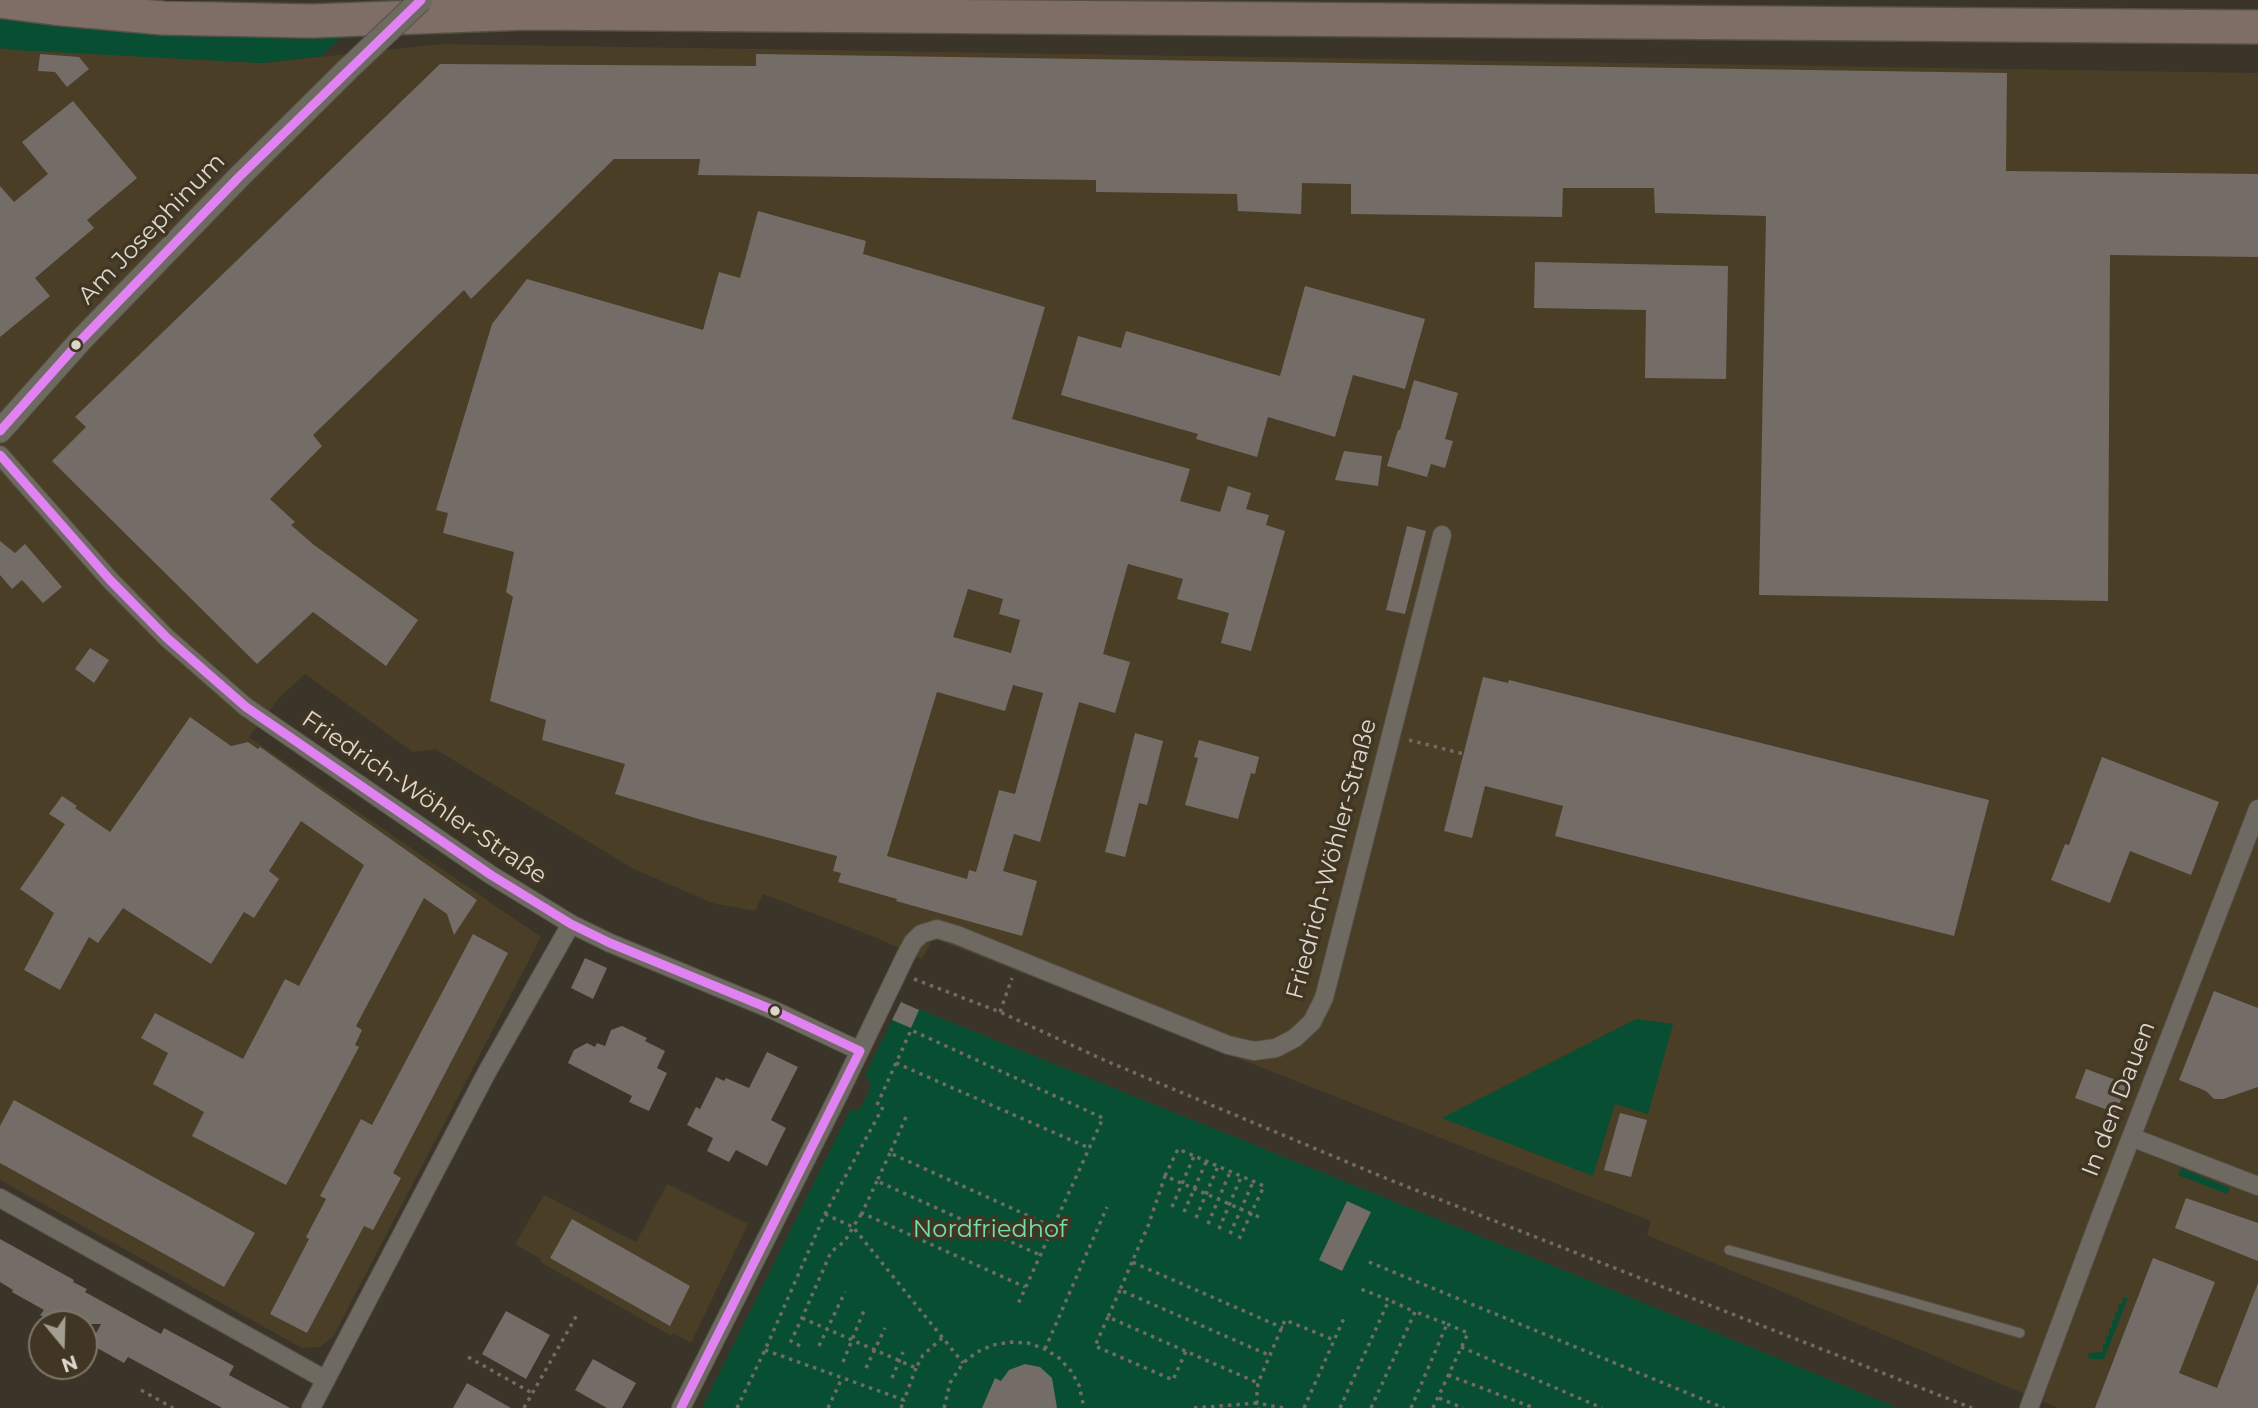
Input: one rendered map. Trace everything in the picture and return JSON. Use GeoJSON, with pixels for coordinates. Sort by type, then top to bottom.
{"type":"FeatureCollection","features":[{"type":"Feature","properties":{"kind":"highway"},"geometry":{"type":"LineString","coordinates":[[318,0],[527,13]]}},
{"type":"Feature","properties":{"kind":"highway"},"geometry":{"type":"LineString","coordinates":[[0,1],[176,19],[310,21],[527,13],[2258,27]]}},
{"type":"Feature","properties":{"kind":"street","name":"Am Josephinum"},"geometry":{"type":"LineString","coordinates":[[0,431],[80,340],[239,177],[421,0]]}},
{"type":"Feature","properties":{"kind":"street","name":"Friedrich-Wöhler-Straße"},"geometry":{"type":"LineString","coordinates":[[0,455],[110,580],[167,638],[246,707],[491,875],[571,925],[774,1010],[860,1051]]}},
{"type":"Feature","properties":{"kind":"street","name":"Friedrich-Wöhler-Straße"},"geometry":{"type":"LineString","coordinates":[[681,1408],[897,973],[913,942],[921,933],[936,929],[957,935],[1228,1045],[1254,1051],[1276,1048],[1295,1038],[1312,1022],[1324,998],[1442,536]]}},
{"type":"Feature","properties":{"kind":"street","name":"In den Dauen"},"geometry":{"type":"LineString","coordinates":[[2029,1408],[2258,809]]}},
{"type":"Feature","properties":{"kind":"street"},"geometry":{"type":"LineString","coordinates":[[311,1408],[487,1072],[571,925]]}},
{"type":"Feature","properties":{"kind":"street"},"geometry":{"type":"LineString","coordinates":[[2131,1137],[2258,1186]]}},
{"type":"Feature","properties":{"kind":"street"},"geometry":{"type":"LineString","coordinates":[[0,1198],[326,1380]]}},
{"type":"Feature","properties":{"kind":"lane"},"geometry":{"type":"LineString","coordinates":[[1729,1250],[2021,1333]]}},
{"type":"Feature","properties":{"kind":"path"},"geometry":{"type":"LineString","coordinates":[[1390,735],[1464,754]]}},
{"type":"Feature","properties":{"kind":"path"},"geometry":{"type":"LineString","coordinates":[[1000,1012],[1012,982],[1014,959]]}},
{"type":"Feature","properties":{"kind":"path"},"geometry":{"type":"LineString","coordinates":[[897,973],[1000,1012],[1104,1060],[1390,1180],[1972,1408]]}},
{"type":"Feature","properties":{"kind":"path"},"geometry":{"type":"LineString","coordinates":[[877,1105],[911,1030],[1103,1118],[1018,1304]]}},
{"type":"Feature","properties":{"kind":"path"},"geometry":{"type":"LineString","coordinates":[[896,1063],[1089,1148]]}},
{"type":"Feature","properties":{"kind":"path"},"geometry":{"type":"LineString","coordinates":[[739,1407],[825,1214],[883,1107]]}},
{"type":"Feature","properties":{"kind":"path"},"geometry":{"type":"LineString","coordinates":[[800,1346],[791,1340],[831,1252],[845,1241],[862,1213],[906,1117]]}},
{"type":"Feature","properties":{"kind":"path"},"geometry":{"type":"LineString","coordinates":[[1186,1351],[1173,1380],[1095,1346],[1148,1226],[1165,1176],[1178,1149],[1264,1186],[1239,1239]]}},
{"type":"Feature","properties":{"kind":"path"},"geometry":{"type":"LineString","coordinates":[[890,1153],[1053,1227]]}},
{"type":"Feature","properties":{"kind":"path"},"geometry":{"type":"LineString","coordinates":[[1172,1207],[1194,1156]]}},
{"type":"Feature","properties":{"kind":"path"},"geometry":{"type":"LineString","coordinates":[[1184,1212],[1206,1162]]}},
{"type":"Feature","properties":{"kind":"path"},"geometry":{"type":"LineString","coordinates":[[1196,1218],[1218,1167]]}},
{"type":"Feature","properties":{"kind":"path"},"geometry":{"type":"LineString","coordinates":[[1208,1224],[1230,1172]]}},
{"type":"Feature","properties":{"kind":"path"},"geometry":{"type":"LineString","coordinates":[[1165,1176],[1259,1217]]}},
{"type":"Feature","properties":{"kind":"path"},"geometry":{"type":"LineString","coordinates":[[1219,1229],[1241,1177]]}},
{"type":"Feature","properties":{"kind":"path"},"geometry":{"type":"LineString","coordinates":[[877,1181],[1040,1255]]}},
{"type":"Feature","properties":{"kind":"path"},"geometry":{"type":"LineString","coordinates":[[1230,1234],[1253,1182]]}},
{"type":"Feature","properties":{"kind":"path"},"geometry":{"type":"LineString","coordinates":[[1045,1349],[1107,1206]]}},
{"type":"Feature","properties":{"kind":"path"},"geometry":{"type":"LineString","coordinates":[[862,1213],[1026,1287]]}},
{"type":"Feature","properties":{"kind":"path"},"geometry":{"type":"LineString","coordinates":[[825,1214],[853,1227],[963,1363]]}},
{"type":"Feature","properties":{"kind":"path"},"geometry":{"type":"LineString","coordinates":[[1132,1262],[1283,1328]]}},
{"type":"Feature","properties":{"kind":"path"},"geometry":{"type":"LineString","coordinates":[[1369,1262],[1724,1408]]}},
{"type":"Feature","properties":{"kind":"path"},"geometry":{"type":"LineString","coordinates":[[1358,1288],[1468,1333],[1433,1408]]}},
{"type":"Feature","properties":{"kind":"path"},"geometry":{"type":"LineString","coordinates":[[1120,1290],[1270,1356]]}},
{"type":"Feature","properties":{"kind":"path"},"geometry":{"type":"LineString","coordinates":[[819,1346],[845,1292]]}},
{"type":"Feature","properties":{"kind":"path"},"geometry":{"type":"LineString","coordinates":[[1340,1408],[1389,1300]]}},
{"type":"Feature","properties":{"kind":"path"},"geometry":{"type":"LineString","coordinates":[[843,1362],[865,1308]]}},
{"type":"Feature","properties":{"kind":"path"},"geometry":{"type":"LineString","coordinates":[[1371,1408],[1415,1312]]}},
{"type":"Feature","properties":{"kind":"path"},"geometry":{"type":"LineString","coordinates":[[524,1408],[578,1313]]}},
{"type":"Feature","properties":{"kind":"path"},"geometry":{"type":"LineString","coordinates":[[1108,1317],[1258,1383]]}},
{"type":"Feature","properties":{"kind":"path"},"geometry":{"type":"LineString","coordinates":[[802,1318],[916,1368]]}},
{"type":"Feature","properties":{"kind":"path"},"geometry":{"type":"LineString","coordinates":[[1304,1408],[1344,1318]]}},
{"type":"Feature","properties":{"kind":"path"},"geometry":{"type":"LineString","coordinates":[[1258,1406],[1258,1383],[1285,1320],[1334,1340]]}},
{"type":"Feature","properties":{"kind":"path"},"geometry":{"type":"LineString","coordinates":[[1411,1408],[1447,1324]]}},
{"type":"Feature","properties":{"kind":"path"},"geometry":{"type":"LineString","coordinates":[[866,1368],[885,1328]]}},
{"type":"Feature","properties":{"kind":"path"},"geometry":{"type":"LineString","coordinates":[[901,1408],[923,1355],[942,1339]]}},
{"type":"Feature","properties":{"kind":"path"},"geometry":{"type":"LineString","coordinates":[[943,1407],[950,1383],[963,1363],[977,1352],[993,1345],[1011,1342],[1028,1343],[1059,1358],[1079,1385],[1084,1408]]}},
{"type":"Feature","properties":{"kind":"path"},"geometry":{"type":"LineString","coordinates":[[1461,1347],[1602,1408]]}},
{"type":"Feature","properties":{"kind":"path"},"geometry":{"type":"LineString","coordinates":[[765,1350],[904,1400]]}},
{"type":"Feature","properties":{"kind":"path"},"geometry":{"type":"LineString","coordinates":[[892,1378],[904,1352]]}},
{"type":"Feature","properties":{"kind":"path"},"geometry":{"type":"LineString","coordinates":[[468,1357],[532,1393]]}},
{"type":"Feature","properties":{"kind":"path"},"geometry":{"type":"LineString","coordinates":[[1448,1375],[1534,1408]]}},
{"type":"Feature","properties":{"kind":"path"},"geometry":{"type":"LineString","coordinates":[[828,1408],[842,1378]]}},
{"type":"Feature","properties":{"kind":"path"},"geometry":{"type":"LineString","coordinates":[[141,1390],[173,1408]]}},
{"type":"Feature","properties":{"kind":"path"},"geometry":{"type":"LineString","coordinates":[[1438,1398],[1463,1408]]}},
{"type":"Feature","properties":{"kind":"path"},"geometry":{"type":"LineString","coordinates":[[1194,1408],[1283,1408]]}},
{"type":"Feature","properties":{"kind":"shaded area"},"geometry":{"type":"Polygon","coordinates":[[[442,44],[2258,73],[2258,1408],[2058,1408],[1647,1235],[1651,1221],[933,938],[922,959],[877,938],[763,894],[755,911],[712,903],[632,868],[435,749],[413,752],[305,674],[279,698],[249,737],[541,937],[333,1337],[320,1347],[302,1348],[0,1180],[0,48],[262,63],[442,44]]]}},
{"type":"Feature","properties":{"kind":"shaded area"},"geometry":{"type":"Polygon","coordinates":[[[667,1184],[748,1224],[691,1343],[673,1333],[671,1336],[540,1262],[541,1259],[515,1244],[544,1195],[636,1242],[667,1184]]]}},
{"type":"Feature","properties":{"kind":"green space"},"geometry":{"type":"Polygon","coordinates":[[[0,14],[346,32],[321,56],[262,63],[0,48],[0,14]]]}},
{"type":"Feature","properties":{"kind":"green space","name":"Nordfriedhof"},"geometry":{"type":"Polygon","coordinates":[[[901,1002],[1898,1408],[702,1408],[850,1110],[860,1108],[870,1090],[870,1082],[865,1075],[901,1002]]]}},
{"type":"Feature","properties":{"kind":"green space"},"geometry":{"type":"Polygon","coordinates":[[[1636,1019],[1673,1024],[1648,1114],[1615,1104],[1593,1176],[1442,1118],[1636,1019]]]}},
{"type":"Feature","properties":{"kind":"green space"},"geometry":{"type":"Polygon","coordinates":[[[2181,1168],[2230,1188],[2227,1194],[2178,1175],[2181,1168]]]}},
{"type":"Feature","properties":{"kind":"green space"},"geometry":{"type":"Polygon","coordinates":[[[2123,1298],[2128,1298],[2104,1359],[2089,1359],[2088,1353],[2103,1352],[2103,1344],[2106,1344],[2109,1328],[2112,1328],[2112,1320],[2115,1319],[2115,1312],[2118,1312],[2123,1298]]]}},
{"type":"Feature","properties":{"kind":"building"},"geometry":{"type":"Polygon","coordinates":[[[40,54],[79,57],[89,69],[67,87],[55,72],[38,71],[40,54]]]}},
{"type":"Feature","properties":{"kind":"building"},"geometry":{"type":"Polygon","coordinates":[[[756,54],[2007,73],[2006,171],[2258,174],[2258,257],[2110,255],[2108,601],[1759,595],[1766,216],[1655,213],[1654,188],[1563,188],[1562,217],[1351,214],[1351,184],[1302,183],[1301,214],[1238,211],[1237,194],[1096,192],[1096,180],[698,175],[700,159],[614,159],[471,299],[464,290],[313,435],[322,446],[270,499],[295,522],[291,525],[314,545],[418,620],[386,666],[313,612],[257,664],[52,461],[86,427],[75,417],[440,64],[756,66],[756,54]]]}},
{"type":"Feature","properties":{"kind":"building"},"geometry":{"type":"Polygon","coordinates":[[[73,101],[137,178],[87,220],[94,228],[35,278],[50,296],[0,337],[0,186],[14,202],[48,174],[22,142],[73,101]]]}},
{"type":"Feature","properties":{"kind":"building"},"geometry":{"type":"Polygon","coordinates":[[[758,211],[866,241],[863,254],[1045,307],[1012,419],[1190,469],[1180,501],[1220,512],[1228,486],[1251,493],[1246,509],[1269,515],[1266,525],[1285,531],[1251,651],[1221,643],[1229,613],[1177,599],[1183,579],[1128,564],[1103,654],[1130,662],[1115,713],[1079,702],[1040,842],[1014,834],[1003,871],[1037,881],[1022,936],[838,882],[841,873],[833,871],[837,856],[615,794],[625,764],[542,740],[546,720],[490,701],[513,597],[506,592],[514,552],[443,533],[448,513],[436,510],[492,324],[527,279],[703,330],[719,272],[740,278],[758,211]],[[968,589],[953,637],[1011,653],[1020,620],[999,614],[1003,599],[968,589]],[[1013,685],[1005,711],[937,692],[887,856],[967,879],[969,870],[976,872],[999,790],[1015,794],[1043,693],[1013,685]]]}},
{"type":"Feature","properties":{"kind":"building"},"geometry":{"type":"Polygon","coordinates":[[[1535,262],[1728,266],[1726,379],[1645,378],[1646,310],[1534,308],[1535,262]]]}},
{"type":"Feature","properties":{"kind":"building"},"geometry":{"type":"Polygon","coordinates":[[[1305,286],[1425,319],[1405,389],[1353,375],[1335,437],[1268,417],[1257,457],[1196,439],[1198,434],[1061,395],[1078,336],[1121,348],[1126,331],[1280,376],[1305,286]]]}},
{"type":"Feature","properties":{"kind":"building"},"geometry":{"type":"Polygon","coordinates":[[[1414,380],[1458,393],[1445,439],[1453,441],[1445,468],[1431,464],[1427,477],[1387,466],[1414,380]]]}},
{"type":"Feature","properties":{"kind":"building"},"geometry":{"type":"Polygon","coordinates":[[[1344,451],[1382,456],[1378,486],[1335,480],[1344,451]]]}},
{"type":"Feature","properties":{"kind":"building"},"geometry":{"type":"Polygon","coordinates":[[[1407,526],[1426,531],[1405,614],[1386,610],[1407,526]]]}},
{"type":"Feature","properties":{"kind":"building"},"geometry":{"type":"Polygon","coordinates":[[[0,541],[15,553],[25,544],[62,587],[43,603],[22,580],[12,589],[0,575],[0,541]]]}},
{"type":"Feature","properties":{"kind":"building"},"geometry":{"type":"Polygon","coordinates":[[[90,648],[109,660],[94,683],[75,669],[90,648]]]}},
{"type":"Feature","properties":{"kind":"building"},"geometry":{"type":"Polygon","coordinates":[[[1483,677],[1508,683],[1509,680],[1989,800],[1954,936],[1555,836],[1563,806],[1485,786],[1472,838],[1444,831],[1483,677]]]}},
{"type":"Feature","properties":{"kind":"building"},"geometry":{"type":"Polygon","coordinates":[[[190,717],[231,746],[248,742],[258,749],[260,747],[477,900],[454,935],[447,914],[424,898],[356,1026],[362,1030],[355,1045],[359,1047],[286,1185],[192,1136],[204,1112],[153,1084],[168,1053],[141,1038],[155,1013],[243,1059],[285,979],[299,986],[364,865],[301,821],[269,871],[279,879],[254,918],[244,912],[211,964],[123,908],[98,943],[89,937],[60,990],[24,970],[54,913],[20,889],[65,824],[49,814],[62,796],[110,832],[190,717]]]}},
{"type":"Feature","properties":{"kind":"building"},"geometry":{"type":"Polygon","coordinates":[[[1135,733],[1163,741],[1147,805],[1139,803],[1125,857],[1105,852],[1135,733]]]}},
{"type":"Feature","properties":{"kind":"building"},"geometry":{"type":"Polygon","coordinates":[[[1199,740],[1259,757],[1255,774],[1251,773],[1238,819],[1185,805],[1198,758],[1194,757],[1199,740]]]}},
{"type":"Feature","properties":{"kind":"building"},"geometry":{"type":"Polygon","coordinates":[[[2102,757],[2219,802],[2191,875],[2130,851],[2110,903],[2051,880],[2065,844],[2069,845],[2102,757]]]}},
{"type":"Feature","properties":{"kind":"building"},"geometry":{"type":"Polygon","coordinates":[[[473,934],[508,953],[393,1173],[401,1178],[373,1230],[364,1226],[307,1333],[270,1314],[309,1239],[306,1237],[326,1199],[320,1196],[361,1119],[372,1125],[473,934]]]}},
{"type":"Feature","properties":{"kind":"building"},"geometry":{"type":"Polygon","coordinates":[[[585,958],[607,968],[593,999],[571,988],[585,958]]]}},
{"type":"Feature","properties":{"kind":"building"},"geometry":{"type":"Polygon","coordinates":[[[2214,991],[2258,1008],[2258,1087],[2223,1099],[2214,1099],[2206,1091],[2179,1080],[2214,991]]]}},
{"type":"Feature","properties":{"kind":"building"},"geometry":{"type":"Polygon","coordinates":[[[901,1002],[919,1010],[911,1028],[892,1020],[901,1002]]]}},
{"type":"Feature","properties":{"kind":"building"},"geometry":{"type":"Polygon","coordinates":[[[622,1026],[647,1038],[645,1041],[665,1051],[657,1068],[667,1073],[649,1111],[629,1102],[632,1096],[568,1063],[574,1050],[587,1043],[595,1047],[597,1043],[605,1046],[611,1030],[622,1026]]]}},
{"type":"Feature","properties":{"kind":"building"},"geometry":{"type":"Polygon","coordinates":[[[767,1052],[798,1067],[771,1120],[786,1128],[767,1166],[736,1150],[729,1162],[707,1151],[713,1138],[687,1125],[696,1107],[700,1109],[716,1077],[724,1081],[726,1078],[749,1088],[767,1052]]]}},
{"type":"Feature","properties":{"kind":"building"},"geometry":{"type":"Polygon","coordinates":[[[2086,1069],[2127,1084],[2116,1113],[2075,1098],[2086,1069]]]}},
{"type":"Feature","properties":{"kind":"building"},"geometry":{"type":"Polygon","coordinates":[[[14,1100],[255,1233],[224,1287],[0,1163],[0,1126],[14,1100]]]}},
{"type":"Feature","properties":{"kind":"building"},"geometry":{"type":"Polygon","coordinates":[[[1620,1113],[1647,1120],[1631,1177],[1604,1170],[1620,1113]]]}},
{"type":"Feature","properties":{"kind":"building"},"geometry":{"type":"Polygon","coordinates":[[[2186,1198],[2258,1223],[2258,1261],[2175,1228],[2186,1198]]]}},
{"type":"Feature","properties":{"kind":"building"},"geometry":{"type":"Polygon","coordinates":[[[1347,1201],[1371,1212],[1342,1271],[1319,1260],[1347,1201]]]}},
{"type":"Feature","properties":{"kind":"building"},"geometry":{"type":"Polygon","coordinates":[[[572,1219],[690,1286],[670,1326],[550,1258],[572,1219]]]}},
{"type":"Feature","properties":{"kind":"building"},"geometry":{"type":"Polygon","coordinates":[[[0,1239],[74,1280],[73,1282],[87,1289],[85,1292],[161,1334],[164,1328],[234,1366],[229,1375],[290,1408],[222,1408],[128,1357],[124,1363],[98,1348],[98,1329],[101,1324],[98,1324],[98,1310],[44,1310],[0,1282],[0,1239]]]}},
{"type":"Feature","properties":{"kind":"building"},"geometry":{"type":"Polygon","coordinates":[[[2153,1258],[2215,1282],[2179,1373],[2217,1388],[2258,1283],[2258,1408],[2095,1408],[2153,1258]]]}},
{"type":"Feature","properties":{"kind":"building"},"geometry":{"type":"Polygon","coordinates":[[[506,1311],[550,1335],[526,1379],[482,1354],[506,1311]]]}},
{"type":"Feature","properties":{"kind":"building"},"geometry":{"type":"Polygon","coordinates":[[[593,1359],[636,1383],[622,1408],[607,1408],[575,1390],[593,1359]]]}},
{"type":"Feature","properties":{"kind":"building"},"geometry":{"type":"Polygon","coordinates":[[[1025,1364],[1040,1367],[1052,1378],[1057,1408],[982,1408],[995,1378],[1001,1381],[1009,1370],[1025,1364]]]}},
{"type":"Feature","properties":{"kind":"building"},"geometry":{"type":"Polygon","coordinates":[[[467,1383],[511,1408],[453,1408],[467,1383]]]}},
{"type":"Feature","properties":{"kind":"transit line"},"geometry":{"type":"LineString","coordinates":[[0,431],[81,340],[239,177],[421,0]]}},
{"type":"Feature","properties":{"kind":"transit line"},"geometry":{"type":"LineString","coordinates":[[0,455],[110,580],[167,638],[246,707],[491,875],[571,924],[610,943],[773,1010],[860,1051]]}},
{"type":"Feature","properties":{"kind":"transit line"},"geometry":{"type":"LineString","coordinates":[[681,1408],[860,1051]]}}]}
